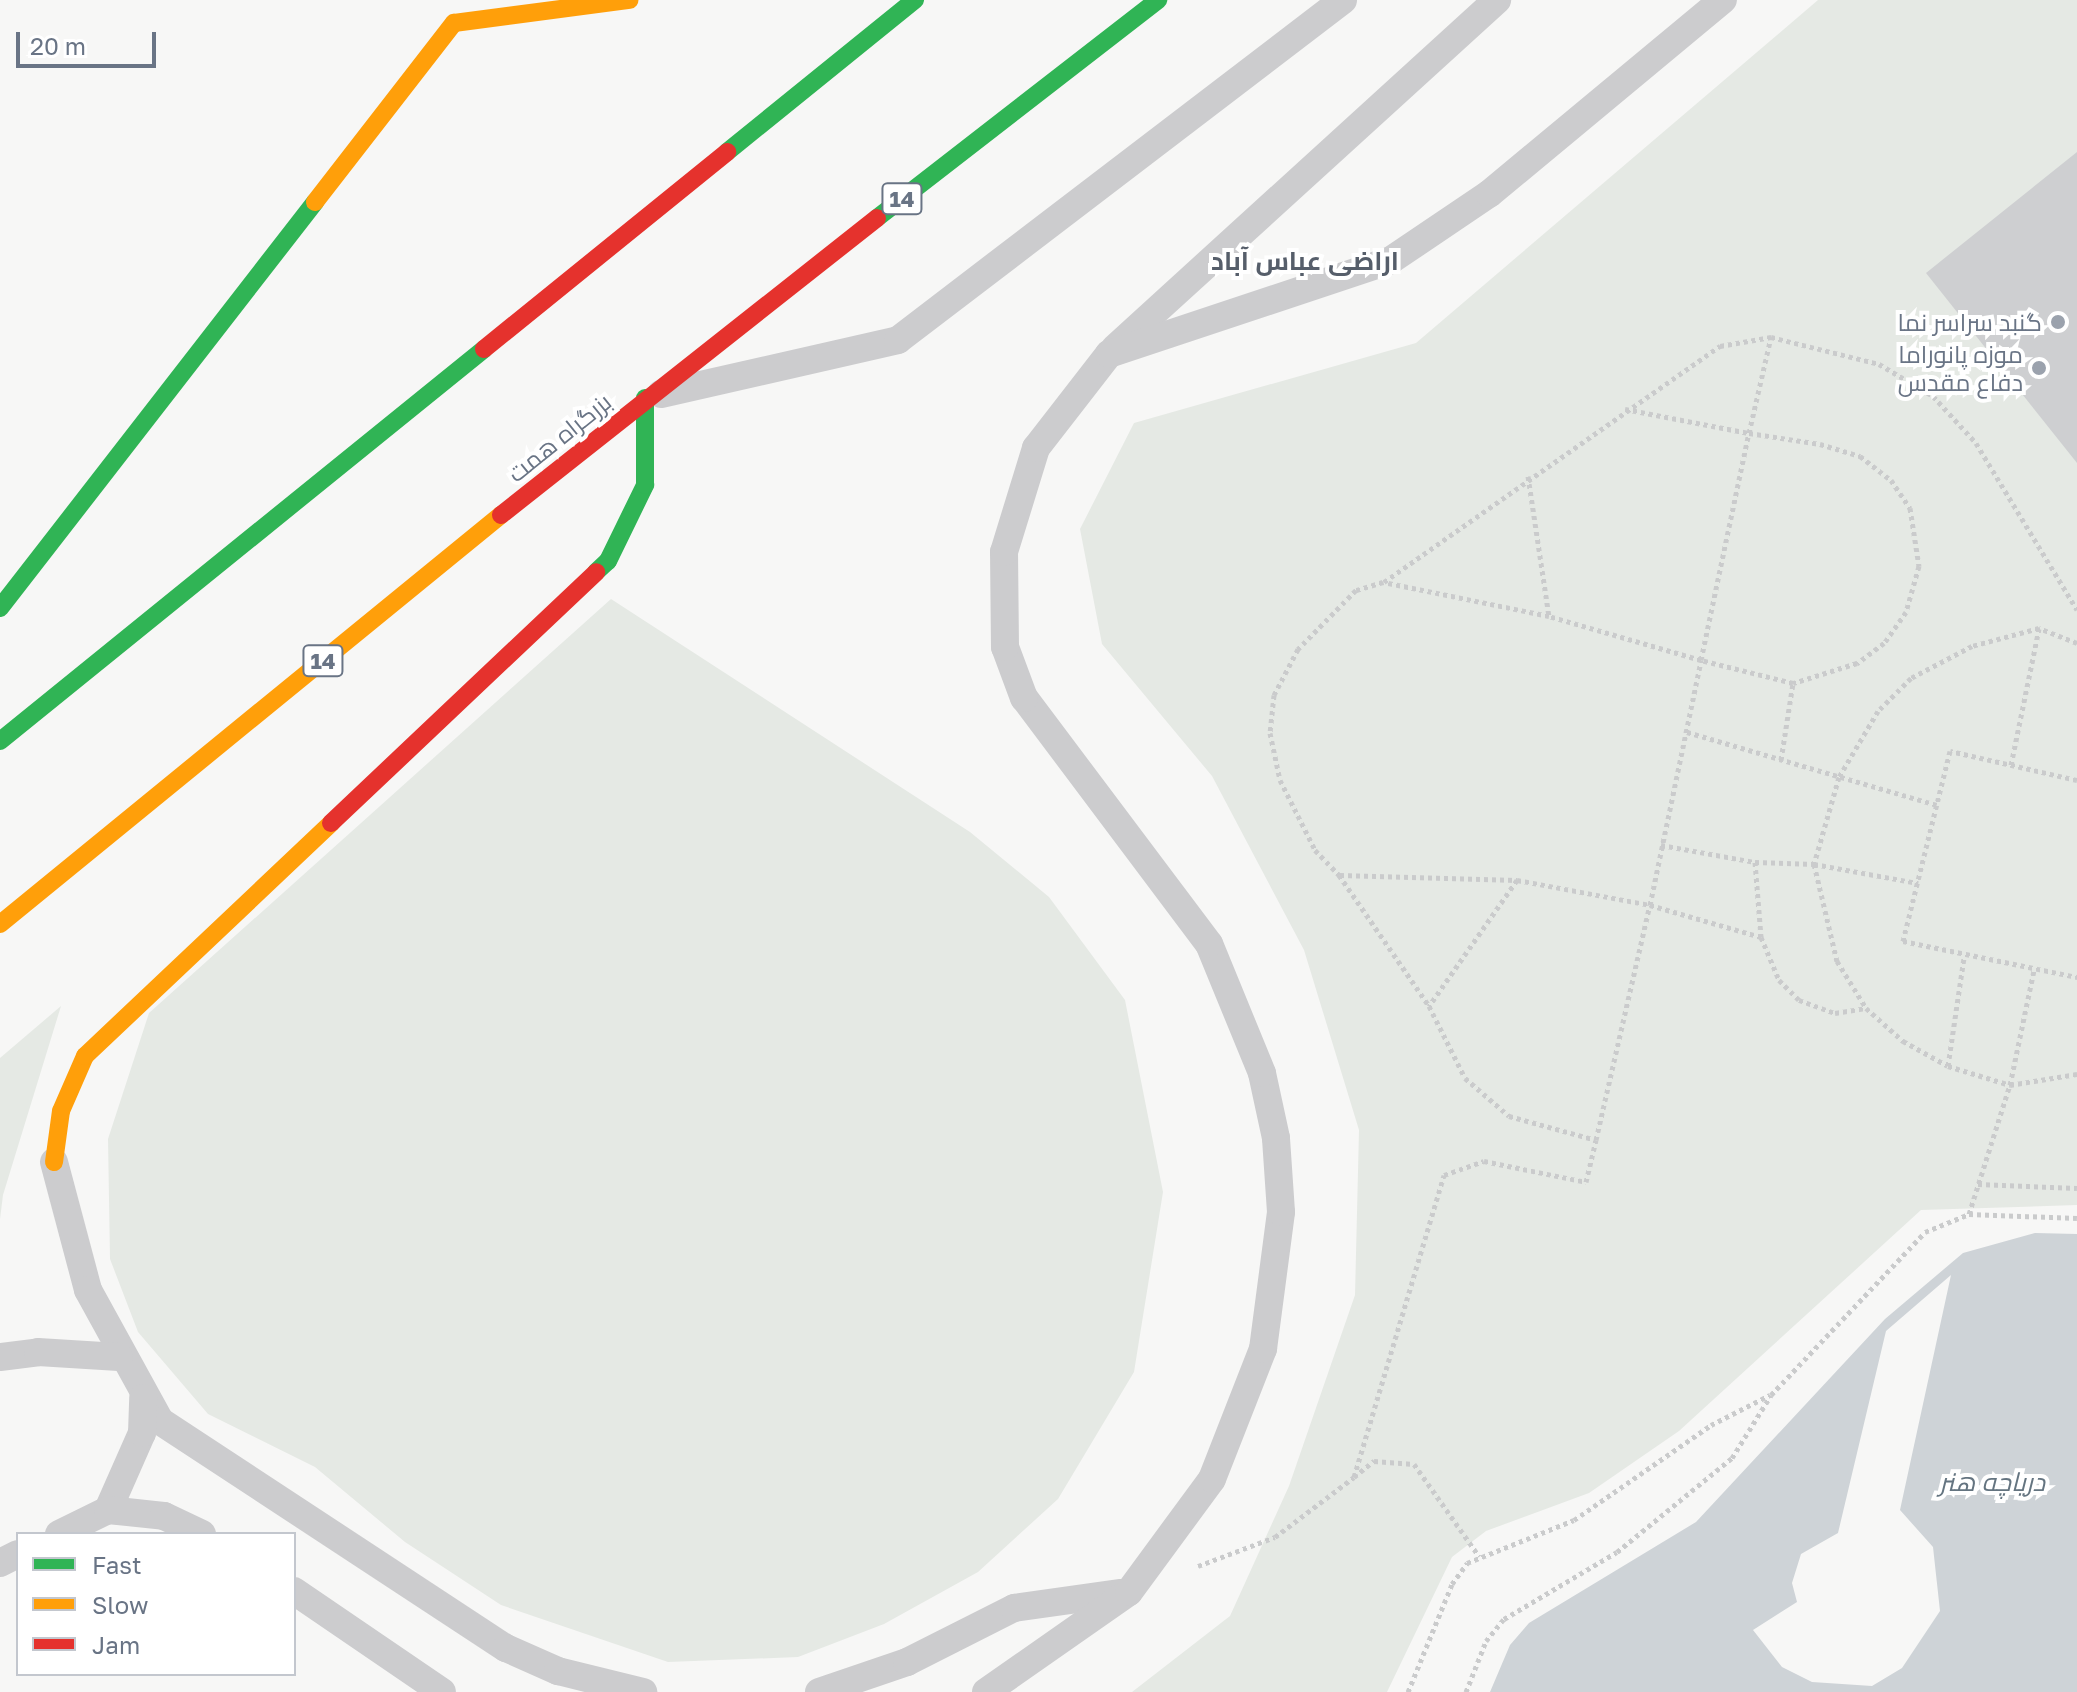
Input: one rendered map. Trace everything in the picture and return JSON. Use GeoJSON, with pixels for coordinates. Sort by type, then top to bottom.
{"type":"FeatureCollection","features":[{"type":"Feature","properties":{"kind":"highway"},"geometry":{"type":"LineString","coordinates":[[0,608],[454,23],[629,0]]}},
{"type":"Feature","properties":{"kind":"highway"},"geometry":{"type":"LineString","coordinates":[[0,741],[915,0]]}},
{"type":"Feature","properties":{"kind":"highway","name":"بزرگراه همت"},"geometry":{"type":"LineString","coordinates":[[0,924],[645,398],[1158,0]]}},
{"type":"Feature","properties":{"kind":"highway"},"geometry":{"type":"LineString","coordinates":[[54,1162],[61,1111],[85,1056],[608,561],[645,485],[645,398]]}},
{"type":"Feature","properties":{"kind":"lane"},"geometry":{"type":"LineString","coordinates":[[645,398],[898,340],[1343,0]]}},
{"type":"Feature","properties":{"kind":"lane"},"geometry":{"type":"LineString","coordinates":[[986,1692],[1129,1592],[1212,1479],[1242,1411],[1263,1349],[1281,1212],[1276,1138],[1262,1073],[1209,944],[1024,698],[1005,647],[1004,552],[1036,448],[1109,354],[1497,0]]}},
{"type":"Feature","properties":{"kind":"lane"},"geometry":{"type":"LineString","coordinates":[[1109,354],[1391,260],[1489,194],[1723,0]]}},
{"type":"Feature","properties":{"kind":"lane"},"geometry":{"type":"LineString","coordinates":[[54,1162],[88,1290],[119,1357],[160,1421],[221,1466],[506,1648],[558,1671],[643,1692]]}},
{"type":"Feature","properties":{"kind":"lane"},"geometry":{"type":"LineString","coordinates":[[0,1357],[38,1352],[119,1357]]}},
{"type":"Feature","properties":{"kind":"lane"},"geometry":{"type":"LineString","coordinates":[[108,1510],[142,1433],[143,1398]]}},
{"type":"Feature","properties":{"kind":"lane"},"geometry":{"type":"LineString","coordinates":[[63,1532],[108,1510],[164,1516],[198,1532]]}},
{"type":"Feature","properties":{"kind":"lane"},"geometry":{"type":"LineString","coordinates":[[296,1592],[442,1692]]}},
{"type":"Feature","properties":{"kind":"lane"},"geometry":{"type":"LineString","coordinates":[[819,1692],[907,1662],[1014,1608],[1129,1592]]}},
{"type":"Feature","properties":{"kind":"path"},"geometry":{"type":"LineString","coordinates":[[1354,1477],[1444,1175],[1484,1161],[1586,1182],[1650,905],[1771,337]]}},
{"type":"Feature","properties":{"kind":"path"},"geometry":{"type":"LineString","coordinates":[[1596,1140],[1509,1116],[1486,1099],[1447,1051],[1429,1006],[1339,875],[1315,850],[1280,780],[1270,733],[1274,695],[1298,649],[1356,590],[1383,582],[1492,510],[1528,475],[1720,346],[1771,337],[1879,364],[1933,396],[1976,443],[2077,610]]}},
{"type":"Feature","properties":{"kind":"path"},"geometry":{"type":"LineString","coordinates":[[1383,582],[1549,616],[1793,683],[1823,678],[1884,643],[1906,612],[1916,577],[1916,531],[1891,480],[1860,456],[1625,409]]}},
{"type":"Feature","properties":{"kind":"path"},"geometry":{"type":"LineString","coordinates":[[1528,475],[1549,616]]}},
{"type":"Feature","properties":{"kind":"path"},"geometry":{"type":"LineString","coordinates":[[2077,643],[2039,628],[1972,646],[1911,678],[1878,711],[1839,777],[1814,864],[1837,961],[1866,1008],[1903,1041],[1948,1066],[2010,1085],[2077,1074]]}},
{"type":"Feature","properties":{"kind":"path"},"geometry":{"type":"LineString","coordinates":[[2011,765],[2039,628]]}},
{"type":"Feature","properties":{"kind":"path"},"geometry":{"type":"LineString","coordinates":[[1781,760],[1793,683]]}},
{"type":"Feature","properties":{"kind":"path"},"geometry":{"type":"LineString","coordinates":[[1687,732],[1937,805]]}},
{"type":"Feature","properties":{"kind":"path"},"geometry":{"type":"LineString","coordinates":[[2077,780],[1950,751],[1903,941],[1964,958],[2077,977]]}},
{"type":"Feature","properties":{"kind":"path"},"geometry":{"type":"LineString","coordinates":[[1661,845],[1755,862],[1814,864],[1918,883]]}},
{"type":"Feature","properties":{"kind":"path"},"geometry":{"type":"LineString","coordinates":[[1755,862],[1761,937],[1779,980],[1799,1000],[1835,1013],[1866,1008]]}},
{"type":"Feature","properties":{"kind":"path"},"geometry":{"type":"LineString","coordinates":[[1339,875],[1517,880],[1650,905],[1761,937]]}},
{"type":"Feature","properties":{"kind":"path"},"geometry":{"type":"LineString","coordinates":[[1429,1006],[1517,880]]}},
{"type":"Feature","properties":{"kind":"path"},"geometry":{"type":"LineString","coordinates":[[1948,1066],[1964,958]]}},
{"type":"Feature","properties":{"kind":"path"},"geometry":{"type":"LineString","coordinates":[[1969,1214],[2010,1085],[2034,970]]}},
{"type":"Feature","properties":{"kind":"path"},"geometry":{"type":"LineString","coordinates":[[1978,1184],[2077,1188]]}},
{"type":"Feature","properties":{"kind":"path"},"geometry":{"type":"LineString","coordinates":[[1466,1692],[1486,1641],[1504,1619],[1617,1552],[1732,1458],[1771,1395],[1895,1258],[1925,1232],[1969,1214],[2077,1218]]}},
{"type":"Feature","properties":{"kind":"path"},"geometry":{"type":"LineString","coordinates":[[1408,1692],[1452,1584],[1479,1556],[1574,1520],[1711,1425],[1771,1395]]}},
{"type":"Feature","properties":{"kind":"path"},"geometry":{"type":"LineString","coordinates":[[1188,1570],[1275,1537],[1374,1461],[1414,1464],[1479,1556]]}},
{"type":"Feature","properties":{"kind":"shaded area"},"geometry":{"type":"Polygon","coordinates":[[[1818,0],[2077,0],[2077,1205],[1921,1210],[1679,1431],[1589,1493],[1486,1531],[1452,1557],[1387,1692],[1132,1692],[1230,1616],[1289,1486],[1355,1295],[1359,1130],[1304,950],[1212,776],[1102,644],[1080,529],[1134,423],[1416,343],[1818,0]]]}},
{"type":"Feature","properties":{"kind":"shaded area"},"geometry":{"type":"Polygon","coordinates":[[[611,599],[970,832],[1049,897],[1125,1000],[1163,1192],[1134,1372],[1058,1499],[978,1572],[884,1624],[798,1657],[668,1662],[501,1605],[405,1542],[315,1467],[208,1414],[138,1332],[110,1259],[108,1139],[149,1013],[611,599]]]}},
{"type":"Feature","properties":{"kind":"shaded area"},"geometry":{"type":"Polygon","coordinates":[[[61,1006],[3,1195],[0,1219],[0,1058],[61,1006]]]}},
{"type":"Feature","properties":{"kind":"water","name":"دریاچه هنر"},"geometry":{"type":"Polygon","coordinates":[[[2035,1233],[2077,1234],[2077,1692],[1490,1692],[1510,1645],[1529,1623],[1696,1522],[1885,1319],[1963,1253],[2035,1233]],[[1951,1275],[1886,1331],[1838,1533],[1801,1554],[1792,1583],[1797,1602],[1753,1630],[1782,1667],[1812,1682],[1872,1686],[1902,1668],[1940,1611],[1933,1547],[1900,1510],[1951,1275]]]}},
{"type":"Feature","properties":{"kind":"building","name":"موزه پانوراما دفاع مقدس"},"geometry":{"type":"Polygon","coordinates":[[[2077,152],[2077,463],[1926,273],[2077,152]]]}},
{"type":"Feature","properties":{"kind":"traffic: fast"},"geometry":{"type":"LineString","coordinates":[[727,152],[915,0]]}},
{"type":"Feature","properties":{"kind":"traffic: fast"},"geometry":{"type":"LineString","coordinates":[[877,218],[1158,0]]}},
{"type":"Feature","properties":{"kind":"traffic: fast"},"geometry":{"type":"LineString","coordinates":[[0,608],[315,202]]}},
{"type":"Feature","properties":{"kind":"traffic: fast"},"geometry":{"type":"LineString","coordinates":[[0,741],[484,349]]}},
{"type":"Feature","properties":{"kind":"traffic: fast"},"geometry":{"type":"LineString","coordinates":[[596,572],[608,561],[645,485],[645,398]]}},
{"type":"Feature","properties":{"kind":"traffic: slow"},"geometry":{"type":"LineString","coordinates":[[315,202],[454,23],[629,0]]}},
{"type":"Feature","properties":{"kind":"traffic: slow"},"geometry":{"type":"LineString","coordinates":[[0,924],[501,515]]}},
{"type":"Feature","properties":{"kind":"traffic: slow"},"geometry":{"type":"LineString","coordinates":[[54,1162],[61,1111],[85,1056],[331,823]]}},
{"type":"Feature","properties":{"kind":"traffic: jam"},"geometry":{"type":"LineString","coordinates":[[484,349],[727,152]]}},
{"type":"Feature","properties":{"kind":"traffic: jam"},"geometry":{"type":"LineString","coordinates":[[501,515],[877,218]]}},
{"type":"Feature","properties":{"kind":"traffic: jam"},"geometry":{"type":"LineString","coordinates":[[331,823],[596,572]]}},
{"type":"Feature","properties":{"kind":"place","name":"گنبد سراسر نما"},"geometry":{"type":"Point","coordinates":[2058,322]}},
{"type":"Feature","properties":{"kind":"place","name":"موزه پانوراما دفاع مقدس"},"geometry":{"type":"Point","coordinates":[2039,368]}},
{"type":"Feature","properties":{"kind":"district","name":"اراضی عباس آباد"},"geometry":{"type":"Point","coordinates":[1305,261]}}]}
